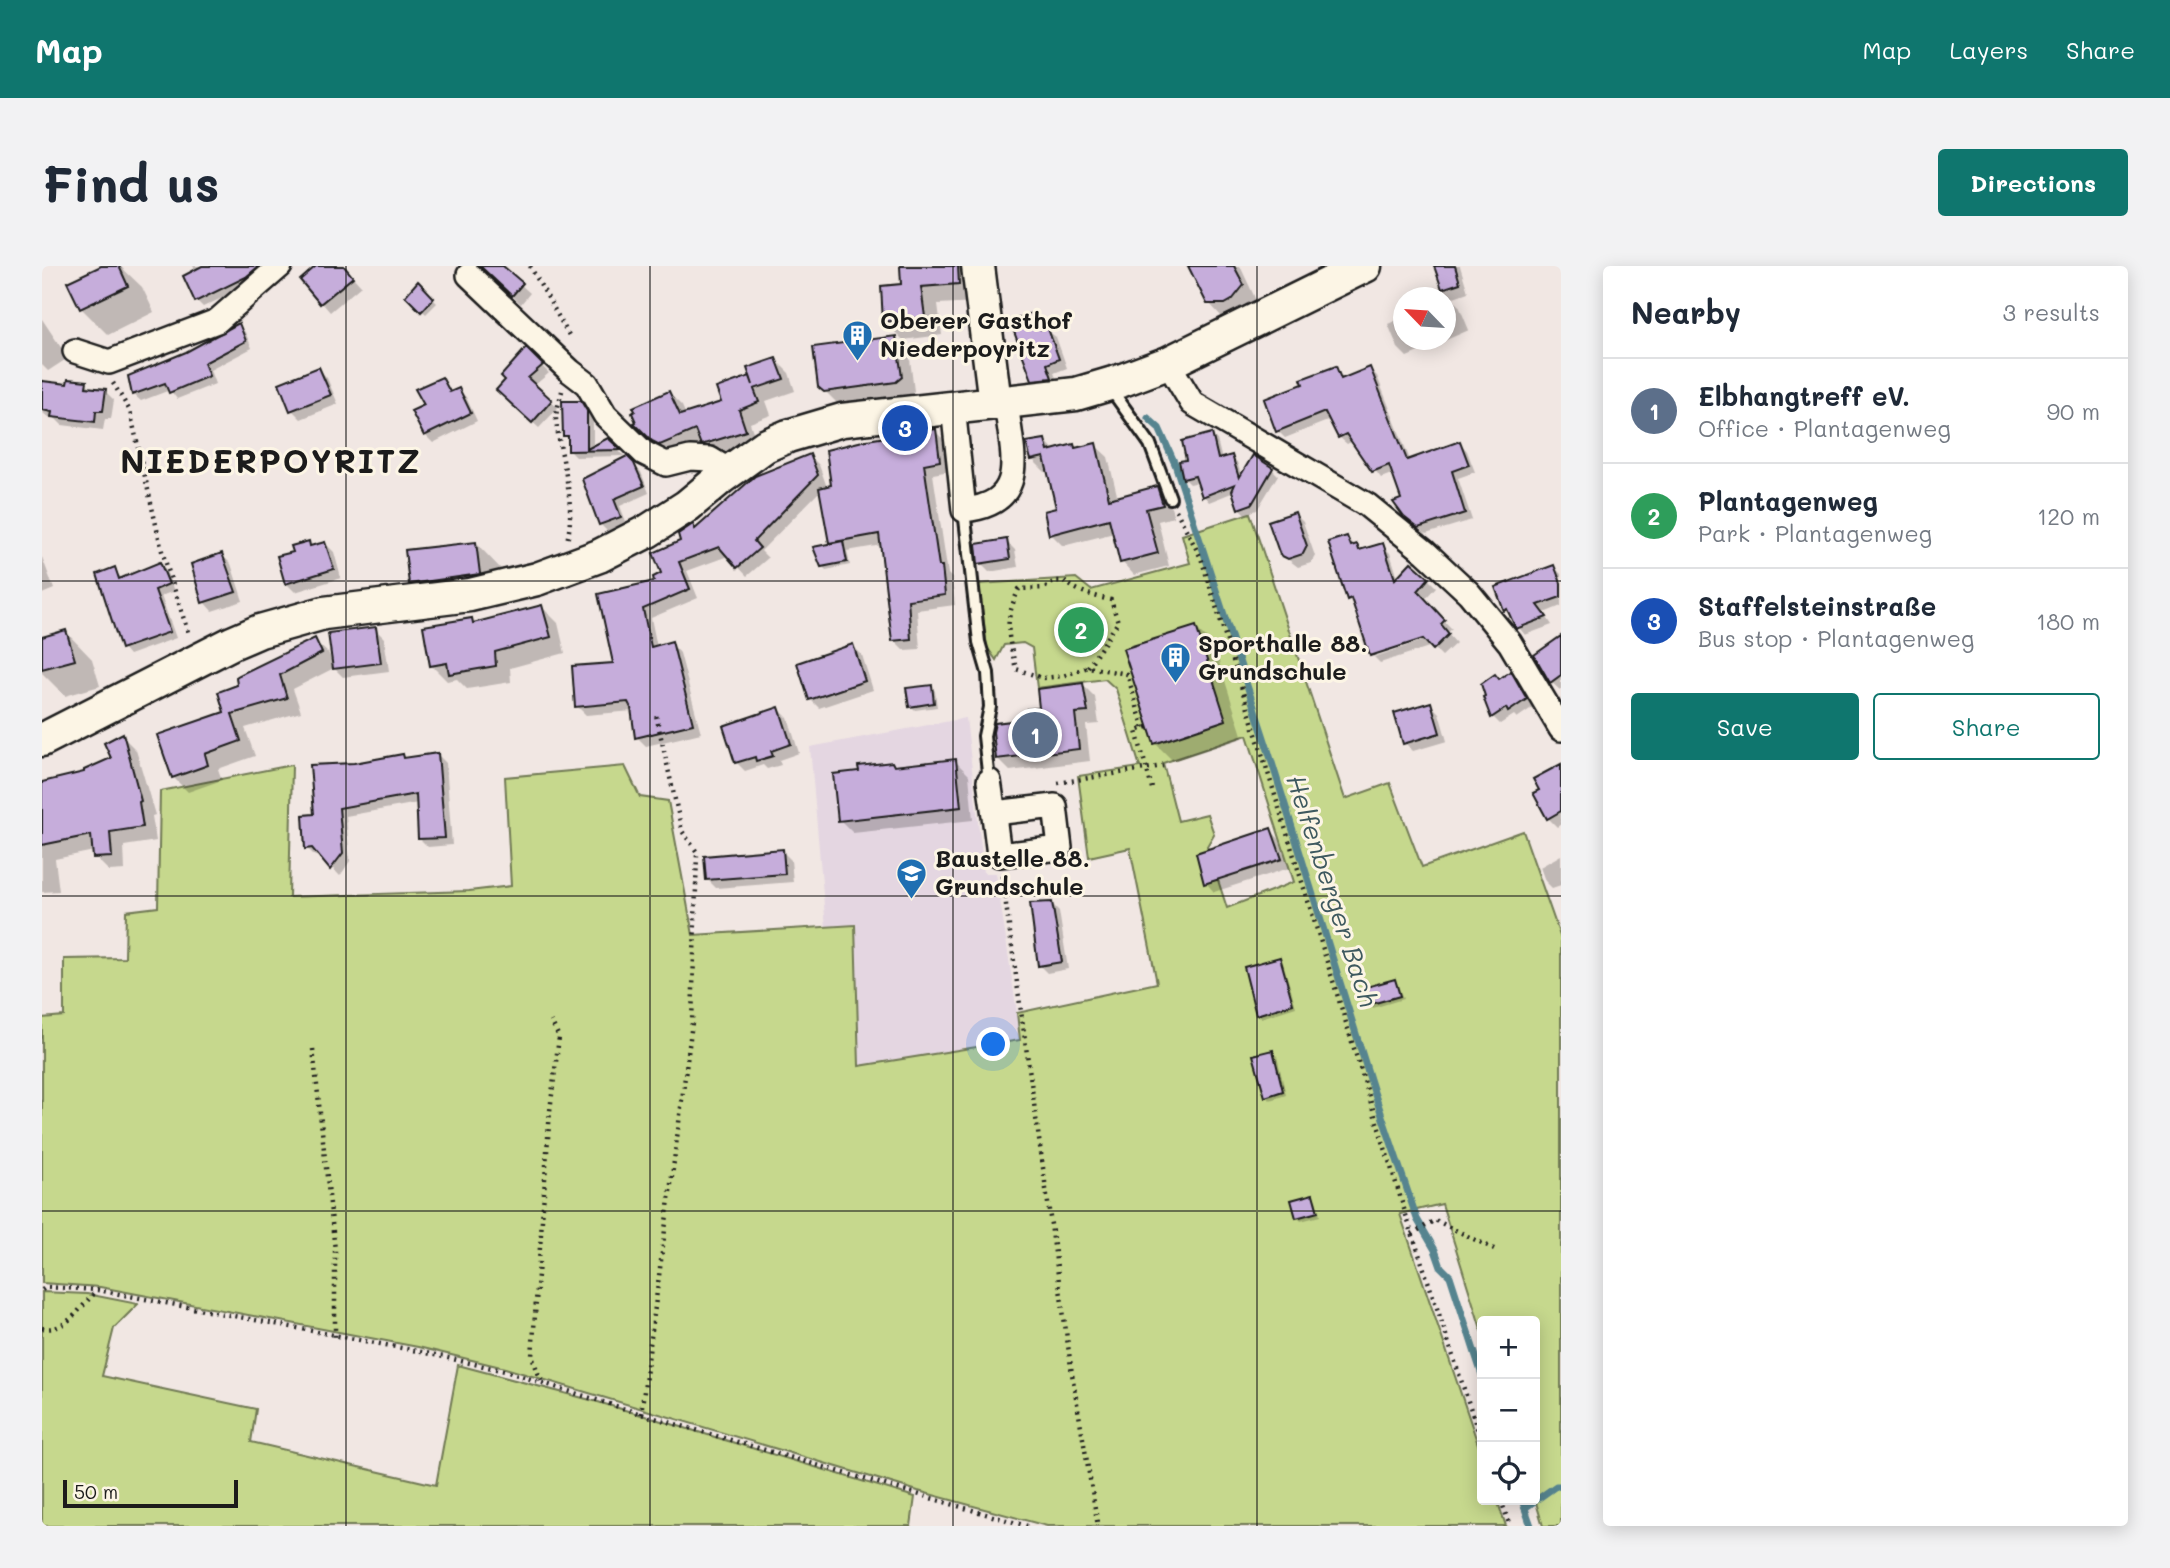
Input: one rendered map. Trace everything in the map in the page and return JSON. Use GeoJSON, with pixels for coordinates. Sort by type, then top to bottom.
{"type":"FeatureCollection","features":[{"type":"Feature","properties":{"kind":"main road"},"geometry":{"type":"LineString","coordinates":[[978,266],[1001,402]]}},
{"type":"Feature","properties":{"kind":"main road"},"geometry":{"type":"LineString","coordinates":[[42,740],[260,631],[324,613],[470,595],[505,588],[566,569],[648,531],[687,506],[765,446],[807,429],[842,420],[1076,394],[1108,385],[1168,363],[1365,266]]}},
{"type":"Feature","properties":{"kind":"street"},"geometry":{"type":"LineString","coordinates":[[75,351],[109,362],[217,321],[280,266]]}},
{"type":"Feature","properties":{"kind":"street"},"geometry":{"type":"LineString","coordinates":[[470,275],[587,384],[604,415],[644,453],[666,464],[690,458],[710,459],[730,471]]}},
{"type":"Feature","properties":{"kind":"street"},"geometry":{"type":"LineString","coordinates":[[1168,363],[1192,403],[1367,505],[1452,577],[1469,593],[1510,643],[1561,730]]}},
{"type":"Feature","properties":{"kind":"street"},"geometry":{"type":"LineString","coordinates":[[953,407],[964,510],[981,509],[995,503],[1007,492],[1013,475],[1001,402]]}},
{"type":"Feature","properties":{"kind":"street"},"geometry":{"type":"LineString","coordinates":[[989,781],[993,813],[999,855],[1060,848],[1055,806],[993,813]]}},
{"type":"Feature","properties":{"kind":"lane"},"geometry":{"type":"LineString","coordinates":[[1108,385],[1150,444],[1170,498]]}},
{"type":"Feature","properties":{"kind":"lane"},"geometry":{"type":"LineString","coordinates":[[964,510],[979,642],[987,667],[990,707],[984,736],[989,781]]}},
{"type":"Feature","properties":{"kind":"path"},"geometry":{"type":"LineString","coordinates":[[530,266],[572,342]]}},
{"type":"Feature","properties":{"kind":"path"},"geometry":{"type":"LineString","coordinates":[[566,569],[564,551],[569,531],[568,488],[556,416],[570,371]]}},
{"type":"Feature","properties":{"kind":"path"},"geometry":{"type":"LineString","coordinates":[[109,376],[130,411],[162,551],[192,642]]}},
{"type":"Feature","properties":{"kind":"path"},"geometry":{"type":"LineString","coordinates":[[1170,498],[1201,558],[1405,1212],[1414,1232],[1482,1442]]}},
{"type":"Feature","properties":{"kind":"path"},"geometry":{"type":"LineString","coordinates":[[1088,667],[1118,622],[1111,600],[1089,595],[1063,581],[1055,581],[1044,588],[1019,589],[1011,607],[1007,627],[1016,668],[1043,678],[1063,676],[1088,667],[1127,674],[1146,728],[1136,731],[1153,792]]}},
{"type":"Feature","properties":{"kind":"path"},"geometry":{"type":"LineString","coordinates":[[641,1413],[692,1023],[697,852],[682,831],[656,715]]}},
{"type":"Feature","properties":{"kind":"path"},"geometry":{"type":"LineString","coordinates":[[1046,785],[1163,766]]}},
{"type":"Feature","properties":{"kind":"path"},"geometry":{"type":"LineString","coordinates":[[999,855],[1072,1374],[1098,1526]]}},
{"type":"Feature","properties":{"kind":"path"},"geometry":{"type":"LineString","coordinates":[[541,1382],[532,1356],[550,1111],[559,1037],[551,1021]]}},
{"type":"Feature","properties":{"kind":"path"},"geometry":{"type":"LineString","coordinates":[[313,1049],[335,1250],[335,1337]]}},
{"type":"Feature","properties":{"kind":"path"},"geometry":{"type":"LineString","coordinates":[[1414,1232],[1435,1220],[1494,1249]]}},
{"type":"Feature","properties":{"kind":"path"},"geometry":{"type":"LineString","coordinates":[[43,1288],[98,1290],[417,1351],[505,1371],[1027,1526]]}},
{"type":"Feature","properties":{"kind":"path"},"geometry":{"type":"LineString","coordinates":[[42,1328],[50,1330],[65,1326],[98,1290]]}},
{"type":"Feature","properties":{"kind":"path"},"geometry":{"type":"LineString","coordinates":[[1503,1505],[1510,1526]]}},
{"type":"Feature","properties":{"kind":"shaded area","name":"Baustelle 88. Grundschule"},"geometry":{"type":"Polygon","coordinates":[[[966,718],[984,873],[996,873],[1021,1039],[859,1066],[854,925],[826,928],[810,747],[966,718]]]}},
{"type":"Feature","properties":{"kind":"green space"},"geometry":{"type":"Polygon","coordinates":[[[1250,513],[1345,799],[1390,783],[1422,867],[1523,831],[1561,939],[1561,1526],[1543,1526],[1537,1505],[1540,1505],[1540,1316],[1477,1316],[1442,1204],[1400,1214],[1477,1441],[1477,1505],[1499,1505],[1506,1526],[1047,1526],[918,1491],[505,1368],[418,1347],[100,1287],[42,1283],[42,1018],[64,1016],[64,959],[125,958],[126,911],[158,907],[160,791],[292,765],[289,897],[469,891],[511,886],[505,777],[625,766],[640,797],[668,801],[693,935],[855,925],[859,1066],[1020,1040],[1017,1013],[1157,983],[1130,848],[1089,857],[1078,776],[1140,767],[1116,689],[1105,679],[1037,688],[1032,648],[1023,643],[1004,645],[996,660],[987,647],[979,584],[1076,578],[1091,590],[1190,563],[1182,535],[1250,513]],[[1247,735],[1163,763],[1178,821],[1207,814],[1214,834],[1207,846],[1227,908],[1294,882],[1247,735]]]}},
{"type":"Feature","properties":{"kind":"green space"},"geometry":{"type":"Polygon","coordinates":[[[42,1292],[87,1294],[138,1304],[114,1328],[102,1376],[256,1409],[251,1442],[436,1485],[458,1365],[598,1402],[915,1497],[911,1526],[42,1526],[42,1292]]]}},
{"type":"Feature","properties":{"kind":"building"},"geometry":{"type":"Polygon","coordinates":[[[101,266],[119,266],[128,286],[80,309],[67,282],[101,266]]]}},
{"type":"Feature","properties":{"kind":"building"},"geometry":{"type":"Polygon","coordinates":[[[202,266],[259,266],[246,277],[195,302],[183,276],[202,266]]]}},
{"type":"Feature","properties":{"kind":"building"},"geometry":{"type":"Polygon","coordinates":[[[316,266],[344,266],[353,277],[320,304],[300,280],[316,266]]]}},
{"type":"Feature","properties":{"kind":"building"},"geometry":{"type":"Polygon","coordinates":[[[480,266],[503,266],[523,283],[512,296],[480,266]]]}},
{"type":"Feature","properties":{"kind":"building"},"geometry":{"type":"Polygon","coordinates":[[[900,266],[958,266],[959,284],[921,287],[925,317],[883,322],[881,286],[901,284],[900,266]]]}},
{"type":"Feature","properties":{"kind":"building"},"geometry":{"type":"Polygon","coordinates":[[[1188,266],[1234,266],[1244,285],[1232,300],[1225,304],[1207,304],[1188,266]]]}},
{"type":"Feature","properties":{"kind":"building"},"geometry":{"type":"Polygon","coordinates":[[[1434,266],[1455,266],[1460,283],[1441,287],[1434,266]]]}},
{"type":"Feature","properties":{"kind":"building"},"geometry":{"type":"Polygon","coordinates":[[[418,281],[434,298],[421,312],[405,296],[418,281]]]}},
{"type":"Feature","properties":{"kind":"building"},"geometry":{"type":"Polygon","coordinates":[[[1034,312],[1041,329],[1047,326],[1059,359],[1047,364],[1052,378],[1032,380],[1010,321],[1034,312]]]}},
{"type":"Feature","properties":{"kind":"building"},"geometry":{"type":"Polygon","coordinates":[[[239,323],[246,341],[204,363],[209,376],[169,393],[165,383],[132,395],[128,376],[186,352],[239,323]]]}},
{"type":"Feature","properties":{"kind":"building","name":"Oberer Gasthof Niederpoyritz"},"geometry":{"type":"Polygon","coordinates":[[[896,336],[902,377],[896,382],[824,392],[818,387],[813,347],[896,336]]]}},
{"type":"Feature","properties":{"kind":"building"},"geometry":{"type":"Polygon","coordinates":[[[526,348],[543,365],[528,378],[552,400],[532,423],[496,390],[505,380],[501,376],[526,348]]]}},
{"type":"Feature","properties":{"kind":"building"},"geometry":{"type":"Polygon","coordinates":[[[776,358],[784,379],[754,389],[759,402],[739,410],[746,431],[701,445],[695,430],[660,445],[652,441],[634,423],[633,407],[669,391],[680,415],[721,402],[716,388],[750,376],[747,368],[776,358]]]}},
{"type":"Feature","properties":{"kind":"building"},"geometry":{"type":"Polygon","coordinates":[[[1336,366],[1341,379],[1370,367],[1407,460],[1460,441],[1469,465],[1452,471],[1465,513],[1418,528],[1404,517],[1393,502],[1401,499],[1389,465],[1372,472],[1346,434],[1338,438],[1325,412],[1276,432],[1264,399],[1303,384],[1301,379],[1336,366]]]}},
{"type":"Feature","properties":{"kind":"building"},"geometry":{"type":"Polygon","coordinates":[[[319,367],[331,395],[290,411],[279,383],[319,367]]]}},
{"type":"Feature","properties":{"kind":"building"},"geometry":{"type":"Polygon","coordinates":[[[442,377],[450,392],[459,388],[471,413],[424,436],[411,411],[424,405],[415,389],[442,377]]]}},
{"type":"Feature","properties":{"kind":"building"},"geometry":{"type":"Polygon","coordinates":[[[68,379],[87,381],[86,387],[106,389],[103,411],[96,411],[95,422],[51,417],[52,412],[42,410],[42,381],[67,384],[68,379]]]}},
{"type":"Feature","properties":{"kind":"building"},"geometry":{"type":"Polygon","coordinates":[[[562,401],[581,401],[587,411],[587,449],[608,438],[621,450],[568,451],[568,436],[563,436],[562,401]]]}},
{"type":"Feature","properties":{"kind":"building"},"geometry":{"type":"Polygon","coordinates":[[[936,429],[940,461],[924,464],[945,595],[908,600],[911,639],[892,641],[879,534],[829,543],[819,488],[831,485],[826,450],[867,440],[936,429]]]}},
{"type":"Feature","properties":{"kind":"building"},"geometry":{"type":"Polygon","coordinates":[[[1212,433],[1218,459],[1232,455],[1239,478],[1253,455],[1273,468],[1252,504],[1238,509],[1232,491],[1235,484],[1202,497],[1195,476],[1183,479],[1179,461],[1186,460],[1182,441],[1212,433]]]}},
{"type":"Feature","properties":{"kind":"building"},"geometry":{"type":"Polygon","coordinates":[[[1045,439],[1048,451],[1074,444],[1075,448],[1096,443],[1109,499],[1157,486],[1163,505],[1146,509],[1158,553],[1120,563],[1109,519],[1049,535],[1044,511],[1056,508],[1044,457],[1031,460],[1026,442],[1045,439]]]}},
{"type":"Feature","properties":{"kind":"building"},"geometry":{"type":"Polygon","coordinates":[[[810,454],[818,475],[754,541],[760,548],[737,568],[719,547],[679,562],[690,589],[643,609],[651,647],[672,641],[693,724],[635,738],[628,702],[575,707],[572,666],[613,663],[598,594],[654,581],[653,577],[661,573],[653,553],[680,541],[678,534],[693,524],[695,529],[755,476],[810,454]]]}},
{"type":"Feature","properties":{"kind":"building"},"geometry":{"type":"Polygon","coordinates":[[[627,456],[634,463],[644,486],[614,499],[621,517],[599,525],[582,479],[627,456]]]}},
{"type":"Feature","properties":{"kind":"building"},"geometry":{"type":"Polygon","coordinates":[[[1295,512],[1307,546],[1303,554],[1288,559],[1280,555],[1268,521],[1295,512]]]}},
{"type":"Feature","properties":{"kind":"building"},"geometry":{"type":"Polygon","coordinates":[[[1347,536],[1351,546],[1357,544],[1359,550],[1383,543],[1395,579],[1411,562],[1429,578],[1418,591],[1445,620],[1441,624],[1449,634],[1433,650],[1423,639],[1370,656],[1351,598],[1347,600],[1328,542],[1347,536]]]}},
{"type":"Feature","properties":{"kind":"building"},"geometry":{"type":"Polygon","coordinates":[[[1007,539],[1010,559],[978,564],[976,544],[1007,539]]]}},
{"type":"Feature","properties":{"kind":"building"},"geometry":{"type":"Polygon","coordinates":[[[309,541],[310,546],[325,542],[334,569],[285,584],[277,556],[293,552],[291,546],[309,541]]]}},
{"type":"Feature","properties":{"kind":"building"},"geometry":{"type":"Polygon","coordinates":[[[843,541],[847,562],[821,567],[813,547],[843,541]]]}},
{"type":"Feature","properties":{"kind":"building"},"geometry":{"type":"Polygon","coordinates":[[[476,542],[480,574],[409,584],[405,550],[476,542]]]}},
{"type":"Feature","properties":{"kind":"building"},"geometry":{"type":"Polygon","coordinates":[[[222,553],[236,592],[202,603],[191,564],[222,553]]]}},
{"type":"Feature","properties":{"kind":"building"},"geometry":{"type":"Polygon","coordinates":[[[160,562],[169,584],[155,590],[170,632],[121,649],[97,574],[115,567],[119,579],[160,562]]]}},
{"type":"Feature","properties":{"kind":"building"},"geometry":{"type":"Polygon","coordinates":[[[1554,565],[1561,583],[1561,597],[1538,605],[1547,617],[1516,629],[1507,609],[1504,611],[1495,587],[1554,565]]]}},
{"type":"Feature","properties":{"kind":"building"},"geometry":{"type":"Polygon","coordinates":[[[542,605],[551,637],[495,652],[496,666],[449,674],[447,663],[430,666],[423,626],[472,618],[473,623],[542,605]]]}},
{"type":"Feature","properties":{"kind":"building","name":"Sporthalle 88. Grundschule"},"geometry":{"type":"Polygon","coordinates":[[[1196,626],[1226,720],[1154,744],[1123,649],[1196,626]]]}},
{"type":"Feature","properties":{"kind":"building"},"geometry":{"type":"Polygon","coordinates":[[[376,627],[381,663],[333,669],[328,633],[376,627]]]}},
{"type":"Feature","properties":{"kind":"building"},"geometry":{"type":"Polygon","coordinates":[[[66,630],[75,660],[42,669],[42,637],[66,630]]]}},
{"type":"Feature","properties":{"kind":"building"},"geometry":{"type":"Polygon","coordinates":[[[1561,636],[1561,675],[1550,683],[1534,655],[1561,636]]]}},
{"type":"Feature","properties":{"kind":"building"},"geometry":{"type":"Polygon","coordinates":[[[315,638],[322,653],[280,675],[287,698],[232,714],[241,741],[205,754],[208,765],[172,778],[157,735],[224,712],[218,692],[237,685],[236,677],[315,638]]]}},
{"type":"Feature","properties":{"kind":"building"},"geometry":{"type":"Polygon","coordinates":[[[853,644],[865,681],[809,700],[797,663],[853,644]]]}},
{"type":"Feature","properties":{"kind":"building"},"geometry":{"type":"Polygon","coordinates":[[[1511,671],[1527,699],[1508,712],[1506,708],[1491,718],[1481,684],[1495,674],[1499,679],[1511,671]]]}},
{"type":"Feature","properties":{"kind":"building"},"geometry":{"type":"Polygon","coordinates":[[[1083,683],[1088,712],[1075,713],[1079,749],[996,759],[993,732],[995,723],[1028,719],[1027,709],[1039,708],[1037,689],[1083,683]]]}},
{"type":"Feature","properties":{"kind":"building"},"geometry":{"type":"Polygon","coordinates":[[[932,685],[934,703],[909,707],[906,688],[932,685]]]}},
{"type":"Feature","properties":{"kind":"building"},"geometry":{"type":"Polygon","coordinates":[[[1431,702],[1440,733],[1403,744],[1394,713],[1431,702]]]}},
{"type":"Feature","properties":{"kind":"building"},"geometry":{"type":"Polygon","coordinates":[[[779,707],[791,744],[771,751],[773,756],[756,761],[755,757],[735,763],[723,726],[779,707]]]}},
{"type":"Feature","properties":{"kind":"building"},"geometry":{"type":"Polygon","coordinates":[[[123,733],[141,801],[143,827],[110,832],[112,857],[93,858],[91,835],[42,845],[42,782],[84,772],[111,758],[104,743],[123,733]]]}},
{"type":"Feature","properties":{"kind":"building"},"geometry":{"type":"Polygon","coordinates":[[[438,753],[445,838],[418,839],[416,794],[339,808],[343,853],[330,870],[312,848],[305,849],[303,815],[314,814],[310,765],[354,763],[403,754],[404,758],[438,753]]]}},
{"type":"Feature","properties":{"kind":"building"},"geometry":{"type":"Polygon","coordinates":[[[956,759],[961,807],[838,821],[833,774],[859,771],[858,766],[892,762],[894,766],[956,759]]]}},
{"type":"Feature","properties":{"kind":"building"},"geometry":{"type":"Polygon","coordinates":[[[1561,764],[1561,811],[1547,819],[1533,793],[1539,790],[1533,779],[1561,764]]]}},
{"type":"Feature","properties":{"kind":"building"},"geometry":{"type":"Polygon","coordinates":[[[1271,828],[1282,859],[1204,884],[1196,853],[1271,828]]]}},
{"type":"Feature","properties":{"kind":"building"},"geometry":{"type":"Polygon","coordinates":[[[783,849],[785,874],[706,880],[704,856],[783,849]]]}},
{"type":"Feature","properties":{"kind":"building"},"geometry":{"type":"Polygon","coordinates":[[[1052,902],[1062,962],[1038,966],[1030,903],[1052,902]]]}},
{"type":"Feature","properties":{"kind":"building"},"geometry":{"type":"Polygon","coordinates":[[[1280,957],[1293,1004],[1256,1015],[1244,967],[1280,957]]]}},
{"type":"Feature","properties":{"kind":"building"},"geometry":{"type":"Polygon","coordinates":[[[1395,979],[1400,996],[1368,1005],[1363,988],[1395,979]]]}},
{"type":"Feature","properties":{"kind":"building"},"geometry":{"type":"Polygon","coordinates":[[[1273,1050],[1283,1091],[1265,1097],[1253,1055],[1273,1050]]]}},
{"type":"Feature","properties":{"kind":"building"},"geometry":{"type":"Polygon","coordinates":[[[1313,1194],[1318,1212],[1296,1218],[1291,1200],[1313,1194]]]}},
{"type":"Feature","properties":{"kind":"waterway","name":"Helfenberger Bach"},"geometry":{"type":"LineString","coordinates":[[1148,418],[1159,428],[1175,464],[1269,753],[1374,1092],[1417,1219],[1435,1250],[1441,1267],[1450,1276],[1477,1360]]}},
{"type":"Feature","properties":{"kind":"waterway"},"geometry":{"type":"LineString","coordinates":[[1525,1508],[1556,1486],[1561,1486]]}},
{"type":"Feature","properties":{"kind":"waterway","name":"Helfenberger Bach"},"geometry":{"type":"LineString","coordinates":[[1524,1505],[1531,1526]]}},
{"type":"Feature","properties":{"kind":"place","name":"Oberer Gasthof Niederpoyritz"},"geometry":{"type":"Point","coordinates":[857,362]}},
{"type":"Feature","properties":{"kind":"place","name":"Staffelsteinstraße"},"geometry":{"type":"Point","coordinates":[905,428]}},
{"type":"Feature","properties":{"kind":"place","name":"Plantagenweg"},"geometry":{"type":"Point","coordinates":[1081,630]}},
{"type":"Feature","properties":{"kind":"place","name":"Sporthalle 88. Grundschule"},"geometry":{"type":"Point","coordinates":[1175,685]}},
{"type":"Feature","properties":{"kind":"place","name":"Elbhangtreff eV."},"geometry":{"type":"Point","coordinates":[1035,735]}},
{"type":"Feature","properties":{"kind":"place","name":"Baustelle 88. Grundschule"},"geometry":{"type":"Point","coordinates":[912,900]}},
{"type":"Feature","properties":{"kind":"district","name":"NIEDERPOYRITZ"},"geometry":{"type":"Point","coordinates":[271,462]}}]}
